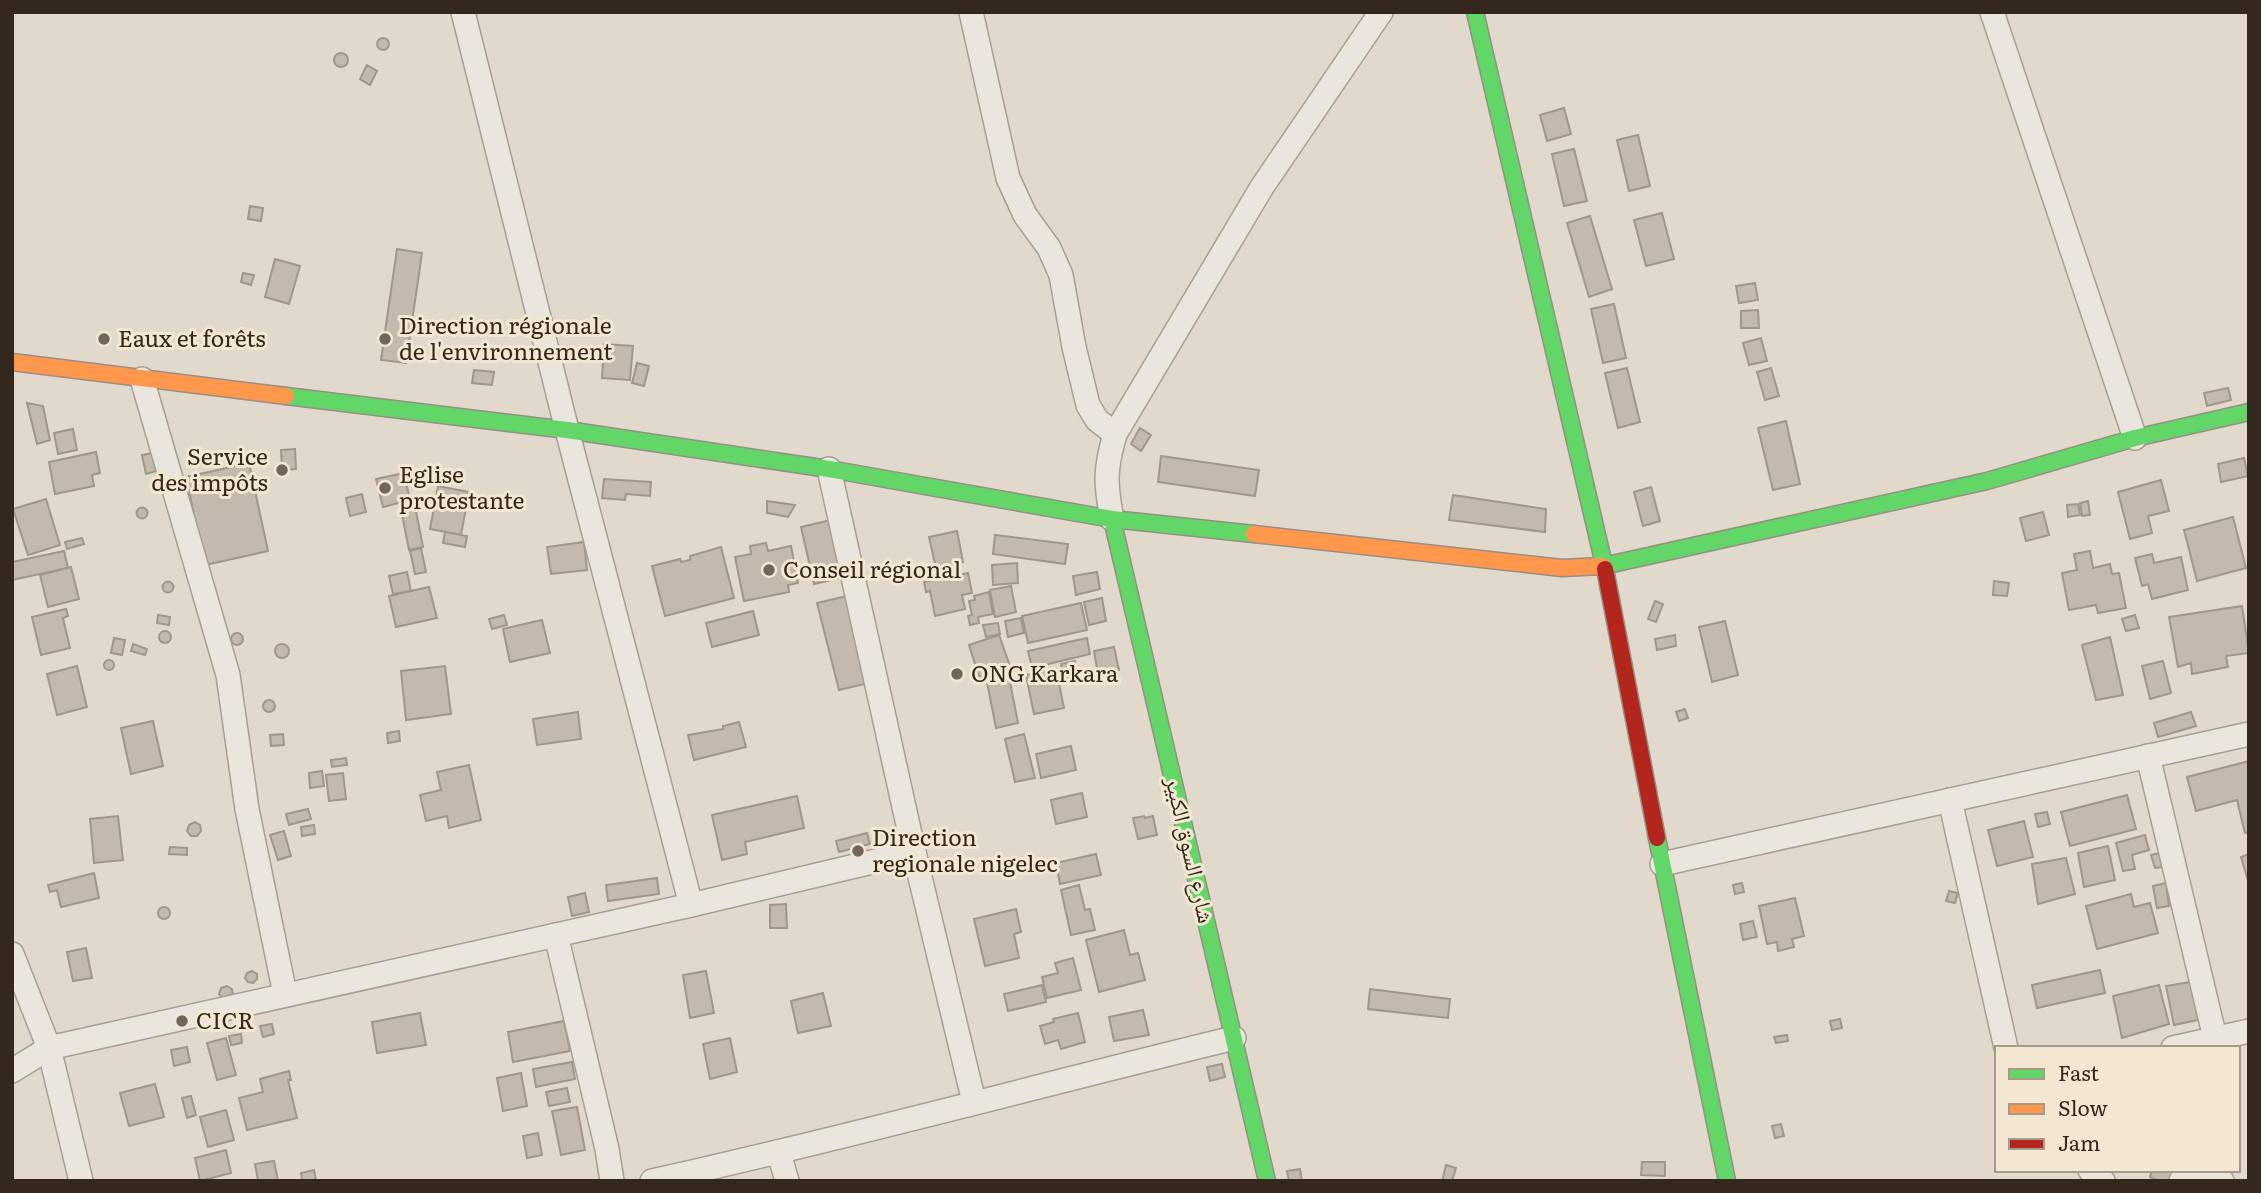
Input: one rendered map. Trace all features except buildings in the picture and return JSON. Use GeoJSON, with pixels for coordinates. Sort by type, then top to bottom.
{"type":"FeatureCollection","features":[{"type":"Feature","properties":{"kind":"street"},"geometry":{"type":"LineString","coordinates":[[463,12],[567,430],[691,905]]}},
{"type":"Feature","properties":{"kind":"street"},"geometry":{"type":"LineString","coordinates":[[971,12],[1008,178],[1025,215],[1049,248],[1061,275],[1088,405],[1097,420],[1115,434]]}},
{"type":"Feature","properties":{"kind":"street"},"geometry":{"type":"LineString","coordinates":[[1112,519],[1106,486],[1107,462],[1115,434],[1262,187],[1381,12]]}},
{"type":"Feature","properties":{"kind":"street"},"geometry":{"type":"LineString","coordinates":[[1475,12],[1604,566],[1727,1181]]}},
{"type":"Feature","properties":{"kind":"street"},"geometry":{"type":"LineString","coordinates":[[1992,12],[2135,438]]}},
{"type":"Feature","properties":{"kind":"street"},"geometry":{"type":"LineString","coordinates":[[12,362],[567,430],[829,469],[1112,519],[1562,568],[1604,566],[1987,481],[2135,438],[2249,412]]}},
{"type":"Feature","properties":{"kind":"street"},"geometry":{"type":"LineString","coordinates":[[142,379],[228,675],[247,809],[285,995]]}},
{"type":"Feature","properties":{"kind":"street"},"geometry":{"type":"LineString","coordinates":[[829,469],[914,852],[974,1102]]}},
{"type":"Feature","properties":{"kind":"street","name":"شارع السوق الكبير"},"geometry":{"type":"LineString","coordinates":[[1112,519],[1266,1181]]}},
{"type":"Feature","properties":{"kind":"street"},"geometry":{"type":"LineString","coordinates":[[1662,864],[2249,734]]}},
{"type":"Feature","properties":{"kind":"street"},"geometry":{"type":"LineString","coordinates":[[2148,756],[2234,1038],[2185,1046]]}},
{"type":"Feature","properties":{"kind":"street"},"geometry":{"type":"LineString","coordinates":[[1950,800],[2006,1046]]}},
{"type":"Feature","properties":{"kind":"street"},"geometry":{"type":"LineString","coordinates":[[12,1071],[49,1048],[691,905],[914,852]]}},
{"type":"Feature","properties":{"kind":"street"},"geometry":{"type":"LineString","coordinates":[[556,935],[607,1149],[612,1181]]}},
{"type":"Feature","properties":{"kind":"street"},"geometry":{"type":"LineString","coordinates":[[12,954],[49,1048],[81,1181]]}},
{"type":"Feature","properties":{"kind":"street"},"geometry":{"type":"LineString","coordinates":[[652,1181],[779,1153],[1234,1038]]}},
{"type":"Feature","properties":{"kind":"street"},"geometry":{"type":"LineString","coordinates":[[779,1153],[787,1181]]}},
{"type":"Feature","properties":{"kind":"street"},"geometry":{"type":"LineString","coordinates":[[2204,1172],[2222,1181]]}},
{"type":"Feature","properties":{"kind":"traffic: fast"},"geometry":{"type":"LineString","coordinates":[[1475,12],[1605,569]]}},
{"type":"Feature","properties":{"kind":"traffic: fast"},"geometry":{"type":"LineString","coordinates":[[286,396],[567,430],[829,469],[1112,519],[1254,534]]}},
{"type":"Feature","properties":{"kind":"traffic: fast"},"geometry":{"type":"LineString","coordinates":[[1603,566],[1987,481],[2135,438],[2249,412]]}},
{"type":"Feature","properties":{"kind":"traffic: fast"},"geometry":{"type":"LineString","coordinates":[[1112,519],[1267,1181]]}},
{"type":"Feature","properties":{"kind":"traffic: fast"},"geometry":{"type":"LineString","coordinates":[[1657,838],[1727,1181]]}},
{"type":"Feature","properties":{"kind":"traffic: slow"},"geometry":{"type":"LineString","coordinates":[[12,362],[286,396]]}},
{"type":"Feature","properties":{"kind":"traffic: slow"},"geometry":{"type":"LineString","coordinates":[[1254,534],[1562,568],[1603,566]]}},
{"type":"Feature","properties":{"kind":"traffic: jam"},"geometry":{"type":"LineString","coordinates":[[1605,569],[1657,838]]}},
{"type":"Feature","properties":{"kind":"place","name":"Eaux et forêts"},"geometry":{"type":"Point","coordinates":[104,339]}},
{"type":"Feature","properties":{"kind":"place","name":"Direction régionale de l'environnement"},"geometry":{"type":"Point","coordinates":[385,339]}},
{"type":"Feature","properties":{"kind":"place","name":"Service des impôts"},"geometry":{"type":"Point","coordinates":[282,470]}},
{"type":"Feature","properties":{"kind":"place","name":"Eglise protestante"},"geometry":{"type":"Point","coordinates":[385,488]}},
{"type":"Feature","properties":{"kind":"place","name":"Conseil régional"},"geometry":{"type":"Point","coordinates":[769,570]}},
{"type":"Feature","properties":{"kind":"place","name":"ONG Karkara"},"geometry":{"type":"Point","coordinates":[957,674]}},
{"type":"Feature","properties":{"kind":"place","name":"Direction regionale nigelec"},"geometry":{"type":"Point","coordinates":[858,851]}},
{"type":"Feature","properties":{"kind":"place","name":"CICR"},"geometry":{"type":"Point","coordinates":[182,1021]}}]}
